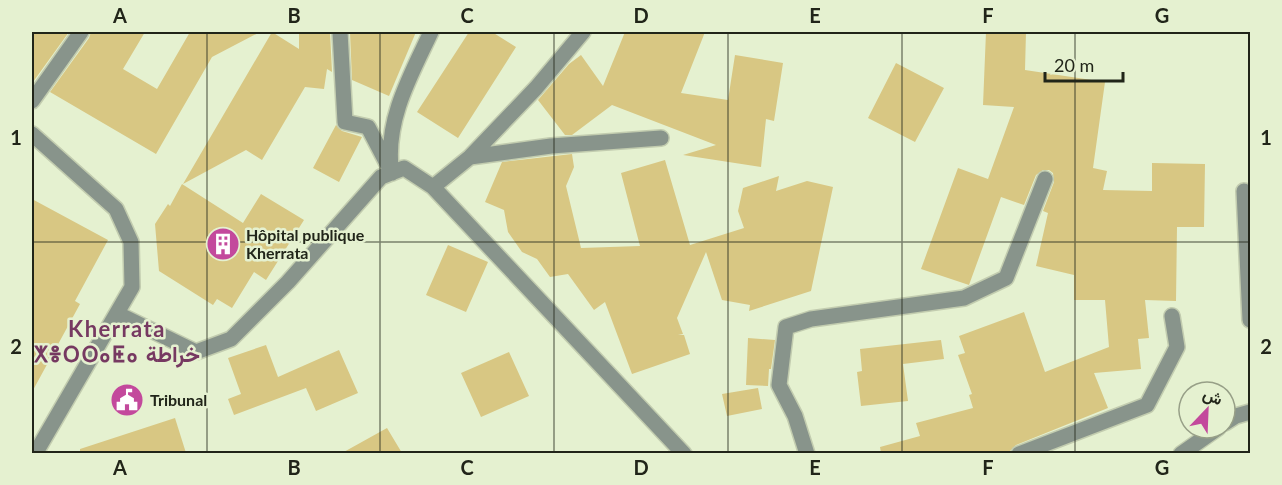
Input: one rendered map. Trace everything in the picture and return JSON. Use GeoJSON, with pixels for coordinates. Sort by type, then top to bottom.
{"type":"FeatureCollection","features":[{"type":"Feature","properties":{"kind":"street"},"geometry":{"type":"LineString","coordinates":[[32,101],[81,32]]}},
{"type":"Feature","properties":{"kind":"street"},"geometry":{"type":"LineString","coordinates":[[340,32],[345,122],[368,127],[392,173]]}},
{"type":"Feature","properties":{"kind":"street"},"geometry":{"type":"LineString","coordinates":[[392,173],[390,151],[398,106],[431,32]]}},
{"type":"Feature","properties":{"kind":"street"},"geometry":{"type":"LineString","coordinates":[[433,186],[470,157],[536,88],[583,32]]}},
{"type":"Feature","properties":{"kind":"street"},"geometry":{"type":"LineString","coordinates":[[32,134],[116,209],[131,242],[132,287],[35,453]]}},
{"type":"Feature","properties":{"kind":"street"},"geometry":{"type":"LineString","coordinates":[[470,157],[551,146],[661,138]]}},
{"type":"Feature","properties":{"kind":"street"},"geometry":{"type":"LineString","coordinates":[[118,314],[196,352],[231,339],[288,282],[381,177],[404,168],[433,186],[677,451]]}},
{"type":"Feature","properties":{"kind":"street"},"geometry":{"type":"LineString","coordinates":[[807,453],[795,416],[779,385],[786,327],[811,320],[964,298],[1006,278],[1045,179]]}},
{"type":"Feature","properties":{"kind":"street"},"geometry":{"type":"LineString","coordinates":[[1244,191],[1251,320]]}},
{"type":"Feature","properties":{"kind":"street"},"geometry":{"type":"LineString","coordinates":[[1019,453],[1147,405],[1177,347],[1172,316]]}},
{"type":"Feature","properties":{"kind":"street"},"geometry":{"type":"LineString","coordinates":[[1181,453],[1200,440]]}},
{"type":"Feature","properties":{"kind":"building"},"geometry":{"type":"Polygon","coordinates":[[[32,32],[69,32],[33,82],[32,81],[32,32]]]}},
{"type":"Feature","properties":{"kind":"building"},"geometry":{"type":"Polygon","coordinates":[[[91,32],[145,32],[123,69],[157,89],[190,32],[260,32],[212,57],[156,154],[50,92],[91,32]]]}},
{"type":"Feature","properties":{"kind":"building"},"geometry":{"type":"Polygon","coordinates":[[[272,32],[299,49],[299,32],[330,32],[332,72],[327,69],[324,89],[305,87],[262,160],[246,150],[183,184],[272,32]]]}},
{"type":"Feature","properties":{"kind":"building"},"geometry":{"type":"Polygon","coordinates":[[[350,32],[416,32],[389,96],[352,80],[350,32]]]}},
{"type":"Feature","properties":{"kind":"building"},"geometry":{"type":"Polygon","coordinates":[[[469,32],[492,32],[516,47],[458,138],[417,112],[469,32]]]}},
{"type":"Feature","properties":{"kind":"building"},"geometry":{"type":"Polygon","coordinates":[[[625,32],[705,32],[681,93],[728,100],[735,55],[783,63],[774,121],[766,119],[761,167],[683,155],[716,145],[612,105],[572,135],[565,135],[538,100],[569,64],[581,55],[603,86],[625,32]]]}},
{"type":"Feature","properties":{"kind":"building"},"geometry":{"type":"Polygon","coordinates":[[[986,32],[1026,32],[1025,70],[1105,82],[1093,168],[1107,171],[1103,190],[1152,191],[1152,163],[1205,164],[1204,227],[1177,227],[1176,301],[1145,300],[1149,338],[1138,339],[1141,369],[1094,373],[1108,408],[1016,445],[1010,451],[1000,453],[881,453],[880,447],[920,436],[916,423],[973,408],[969,395],[972,394],[958,355],[965,353],[959,336],[1024,312],[1045,372],[1109,347],[1105,300],[1074,300],[1074,275],[1036,266],[1048,213],[1043,211],[1054,182],[1053,173],[1049,170],[1043,170],[1036,175],[1024,205],[1001,197],[969,285],[921,269],[958,168],[988,179],[1014,107],[983,105],[986,32]]]}},
{"type":"Feature","properties":{"kind":"building"},"geometry":{"type":"Polygon","coordinates":[[[896,63],[944,88],[915,142],[868,118],[896,63]]]}},
{"type":"Feature","properties":{"kind":"building"},"geometry":{"type":"Polygon","coordinates":[[[336,125],[342,131],[362,137],[339,182],[313,168],[336,125]]]}},
{"type":"Feature","properties":{"kind":"building"},"geometry":{"type":"Polygon","coordinates":[[[572,154],[574,167],[566,186],[581,248],[640,246],[621,173],[665,160],[690,245],[744,228],[738,211],[743,188],[779,176],[776,191],[807,181],[833,187],[811,291],[749,311],[750,305],[722,300],[706,252],[677,318],[683,334],[678,335],[684,335],[690,354],[632,374],[605,302],[594,310],[568,274],[550,277],[537,259],[522,252],[508,232],[504,210],[485,202],[502,162],[572,154]]]}},
{"type":"Feature","properties":{"kind":"building","name":"Hôpital publique Kherrata"},"geometry":{"type":"Polygon","coordinates":[[[182,184],[243,223],[261,194],[304,220],[266,280],[254,272],[232,308],[217,299],[213,305],[159,271],[155,224],[168,204],[170,206],[182,184]]]}},
{"type":"Feature","properties":{"kind":"building"},"geometry":{"type":"Polygon","coordinates":[[[32,199],[108,240],[75,301],[80,304],[32,392],[32,199]]]}},
{"type":"Feature","properties":{"kind":"building"},"geometry":{"type":"Polygon","coordinates":[[[448,245],[488,262],[466,312],[426,295],[448,245]]]}},
{"type":"Feature","properties":{"kind":"building"},"geometry":{"type":"Polygon","coordinates":[[[748,338],[775,340],[768,386],[746,385],[748,338]]]}},
{"type":"Feature","properties":{"kind":"building"},"geometry":{"type":"Polygon","coordinates":[[[941,340],[944,359],[903,364],[908,401],[861,406],[857,372],[862,371],[860,349],[941,340]]]}},
{"type":"Feature","properties":{"kind":"building"},"geometry":{"type":"Polygon","coordinates":[[[266,345],[278,377],[339,350],[358,393],[316,411],[306,388],[234,415],[228,399],[241,394],[228,358],[266,345]]]}},
{"type":"Feature","properties":{"kind":"building"},"geometry":{"type":"Polygon","coordinates":[[[509,352],[529,396],[481,417],[461,373],[509,352]]]}},
{"type":"Feature","properties":{"kind":"building"},"geometry":{"type":"Polygon","coordinates":[[[758,388],[762,409],[727,416],[722,394],[758,388]]]}},
{"type":"Feature","properties":{"kind":"building"},"geometry":{"type":"Polygon","coordinates":[[[175,418],[186,453],[80,453],[80,449],[175,418]]]}},
{"type":"Feature","properties":{"kind":"building"},"geometry":{"type":"Polygon","coordinates":[[[387,428],[402,453],[342,453],[387,428]]]}},
{"type":"Feature","properties":{"kind":"place","name":"Hôpital publique Kherrata"},"geometry":{"type":"Point","coordinates":[223,244]}},
{"type":"Feature","properties":{"kind":"place","name":"Tribunal"},"geometry":{"type":"Point","coordinates":[127,400]}},
{"type":"Feature","properties":{"kind":"district","name":"Kherrata ⵅⴻⵔⵔⴰⵟⴰ خراطة"},"geometry":{"type":"Point","coordinates":[117,342]}}]}
